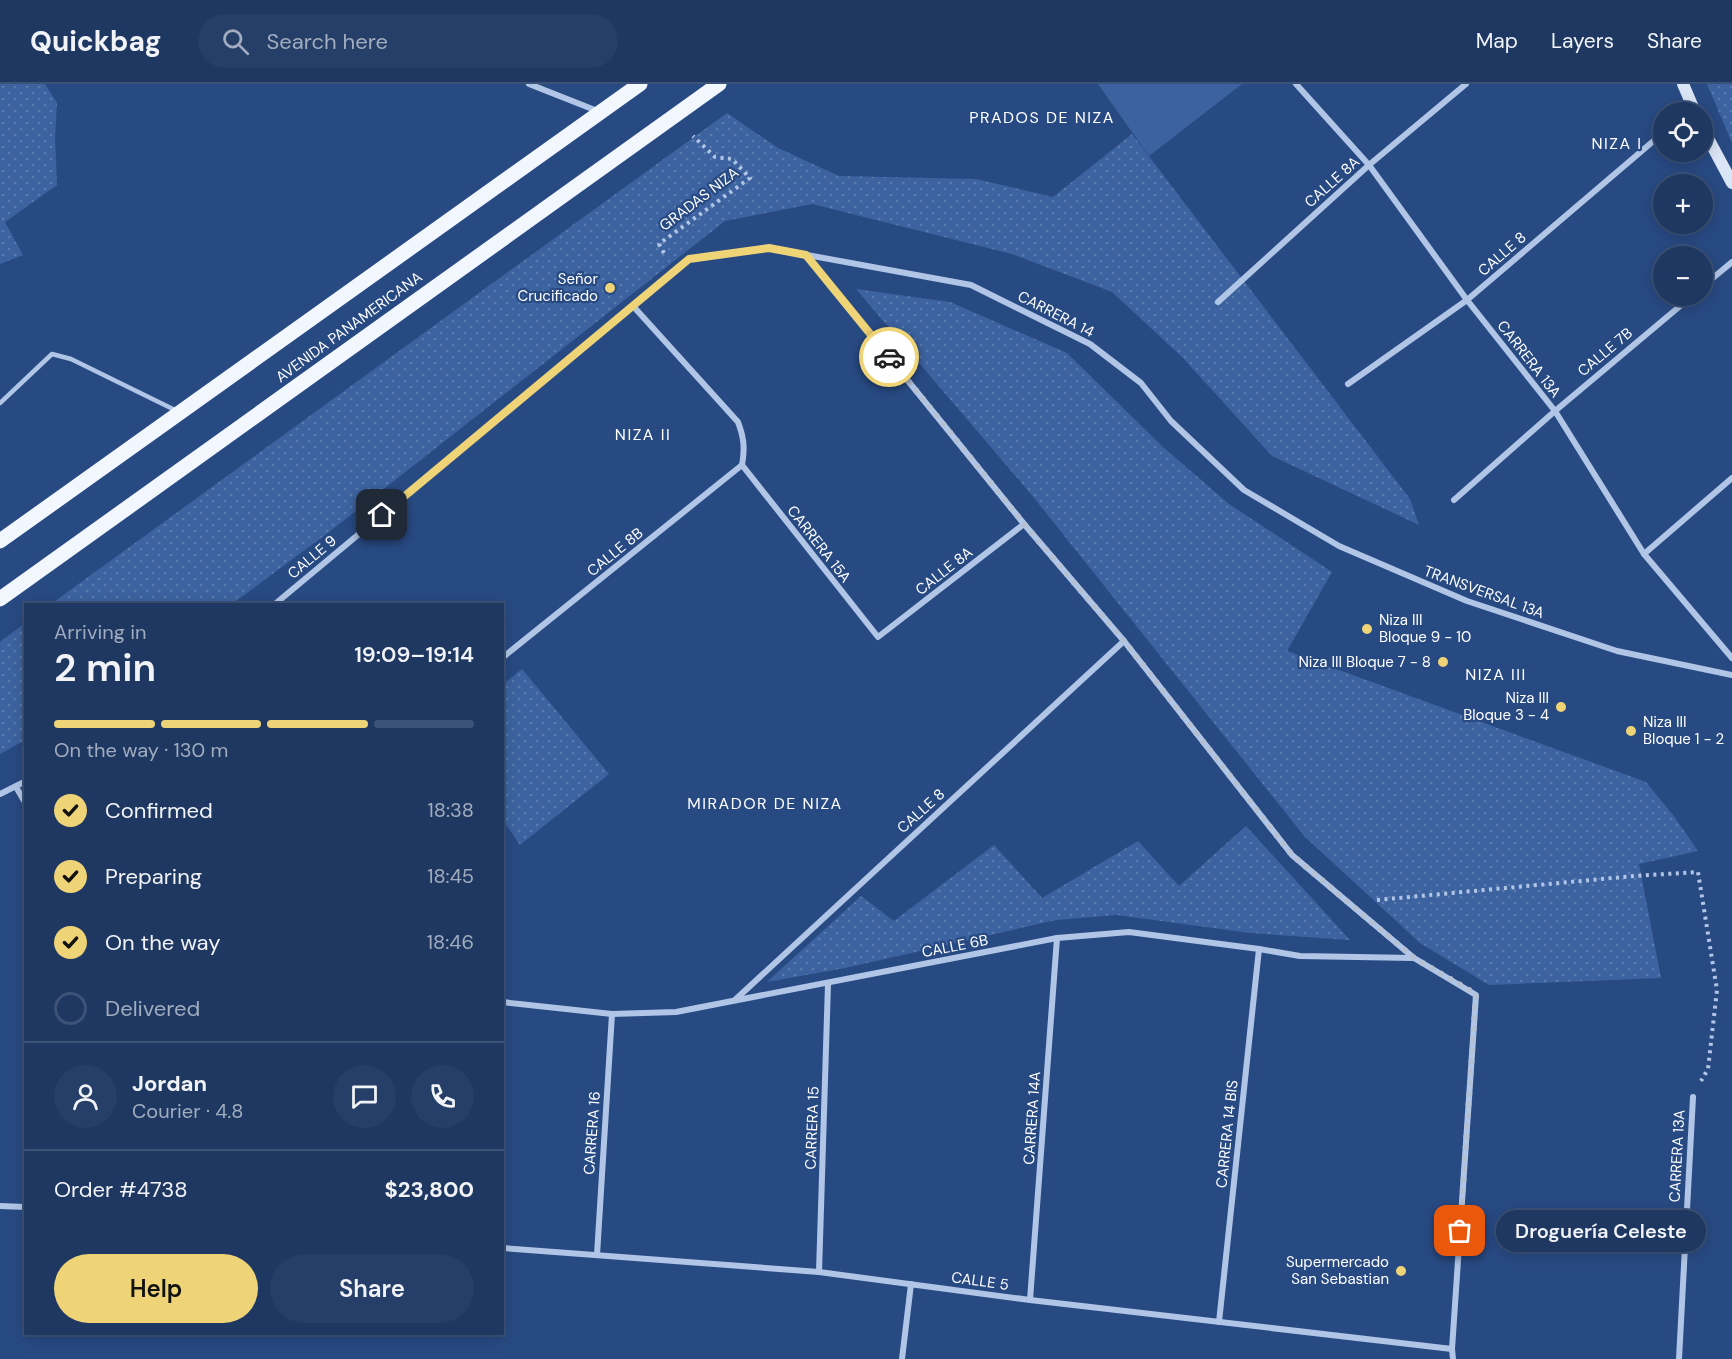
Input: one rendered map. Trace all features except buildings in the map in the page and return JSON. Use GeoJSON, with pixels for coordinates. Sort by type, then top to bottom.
{"type":"FeatureCollection","features":[{"type":"Feature","properties":{"kind":"main road","name":"AVENIDA PANAMERICANA"},"geometry":{"type":"LineString","coordinates":[[0,541],[640,84]]}},
{"type":"Feature","properties":{"kind":"main road","name":"AVENIDA PANAMERICANA"},"geometry":{"type":"LineString","coordinates":[[0,599],[719,84]]}},
{"type":"Feature","properties":{"kind":"street"},"geometry":{"type":"LineString","coordinates":[[529,84],[601,112]]}},
{"type":"Feature","properties":{"kind":"street","name":"CARRERA 13A"},"geometry":{"type":"LineString","coordinates":[[1296,84],[1368,165],[1467,300],[1555,411],[1644,554],[1732,658]]}},
{"type":"Feature","properties":{"kind":"street","name":"CALLE 8A"},"geometry":{"type":"LineString","coordinates":[[1218,302],[1368,165],[1466,84]]}},
{"type":"Feature","properties":{"kind":"street"},"geometry":{"type":"LineString","coordinates":[[1683,84],[1688,102]]}},
{"type":"Feature","properties":{"kind":"street","name":"CALLE 8"},"geometry":{"type":"LineString","coordinates":[[1348,384],[1467,300],[1653,141]]}},
{"type":"Feature","properties":{"kind":"street"},"geometry":{"type":"LineString","coordinates":[[1713,148],[1732,183]]}},
{"type":"Feature","properties":{"kind":"street","name":"CALLE 9"},"geometry":{"type":"LineString","coordinates":[[276,603],[689,259],[769,248],[806,255]]}},
{"type":"Feature","properties":{"kind":"street"},"geometry":{"type":"LineString","coordinates":[[806,255],[1024,524],[1124,641],[1292,855],[1346,903],[1414,958],[1476,994],[1453,1359]]}},
{"type":"Feature","properties":{"kind":"street","name":"CARRERA 14"},"geometry":{"type":"LineString","coordinates":[[806,255],[971,285],[1089,344],[1142,383],[1171,421],[1244,489]]}},
{"type":"Feature","properties":{"kind":"street"},"geometry":{"type":"LineString","coordinates":[[1713,278],[1732,262]]}},
{"type":"Feature","properties":{"kind":"street"},"geometry":{"type":"LineString","coordinates":[[633,306],[738,422],[744,437],[742,465]]}},
{"type":"Feature","properties":{"kind":"street","name":"CALLE 7B"},"geometry":{"type":"LineString","coordinates":[[1454,500],[1680,306]]}},
{"type":"Feature","properties":{"kind":"street","name":"CARRERA 15A"},"geometry":{"type":"LineString","coordinates":[[742,465],[878,637]]}},
{"type":"Feature","properties":{"kind":"street","name":"CALLE 8B"},"geometry":{"type":"LineString","coordinates":[[504,656],[742,465]]}},
{"type":"Feature","properties":{"kind":"street"},"geometry":{"type":"LineString","coordinates":[[1644,554],[1732,478]]}},
{"type":"Feature","properties":{"kind":"street","name":"TRANSVERSAL 13A"},"geometry":{"type":"LineString","coordinates":[[1244,489],[1338,546],[1467,601],[1617,651],[1732,675]]}},
{"type":"Feature","properties":{"kind":"street","name":"CALLE 8A"},"geometry":{"type":"LineString","coordinates":[[878,637],[1024,524]]}},
{"type":"Feature","properties":{"kind":"street","name":"CALLE 8"},"geometry":{"type":"LineString","coordinates":[[735,1000],[1124,641]]}},
{"type":"Feature","properties":{"kind":"street"},"geometry":{"type":"LineString","coordinates":[[0,794],[24,782]]}},
{"type":"Feature","properties":{"kind":"street"},"geometry":{"type":"LineString","coordinates":[[16,787],[24,801]]}},
{"type":"Feature","properties":{"kind":"street","name":"CALLE 6B"},"geometry":{"type":"LineString","coordinates":[[504,1002],[612,1014],[676,1012],[1057,938],[1129,932],[1259,949],[1300,957],[1414,958]]}},
{"type":"Feature","properties":{"kind":"street","name":"CARRERA 14A"},"geometry":{"type":"LineString","coordinates":[[1030,1300],[1057,938]]}},
{"type":"Feature","properties":{"kind":"street","name":"CARRERA 14 BIS"},"geometry":{"type":"LineString","coordinates":[[1219,1322],[1259,949]]}},
{"type":"Feature","properties":{"kind":"street","name":"CARRERA 15"},"geometry":{"type":"LineString","coordinates":[[819,1272],[828,984]]}},
{"type":"Feature","properties":{"kind":"street","name":"CARRERA 16"},"geometry":{"type":"LineString","coordinates":[[597,1255],[612,1014]]}},
{"type":"Feature","properties":{"kind":"street","name":"CARRERA 13A"},"geometry":{"type":"LineString","coordinates":[[1679,1359],[1693,1097]]}},
{"type":"Feature","properties":{"kind":"street"},"geometry":{"type":"LineString","coordinates":[[0,1206],[24,1207]]}},
{"type":"Feature","properties":{"kind":"street","name":"CALLE 5"},"geometry":{"type":"LineString","coordinates":[[504,1248],[819,1272],[1030,1300],[1452,1349]]}},
{"type":"Feature","properties":{"kind":"street"},"geometry":{"type":"LineString","coordinates":[[902,1359],[911,1284]]}},
{"type":"Feature","properties":{"kind":"lane"},"geometry":{"type":"LineString","coordinates":[[0,403],[52,354],[70,359],[180,413]]}},
{"type":"Feature","properties":{"kind":"path","name":"GRADAS NIZA"},"geometry":{"type":"LineString","coordinates":[[673,272],[659,244],[750,178],[732,159],[715,157],[693,136]]}},
{"type":"Feature","properties":{"kind":"path"},"geometry":{"type":"LineString","coordinates":[[1346,903],[1698,872],[1718,990],[1708,1069],[1693,1097]]}},
{"type":"Feature","properties":{"kind":"shaded area"},"geometry":{"type":"Polygon","coordinates":[[[0,84],[45,84],[57,103],[55,138],[57,185],[5,222],[23,255],[0,264],[0,84]]]}},
{"type":"Feature","properties":{"kind":"shaded area"},"geometry":{"type":"Polygon","coordinates":[[[1098,84],[1242,84],[1149,156],[1098,84]]]}},
{"type":"Feature","properties":{"kind":"shaded area"},"geometry":{"type":"Polygon","coordinates":[[[1707,84],[1732,84],[1732,143],[1707,84]]]}},
{"type":"Feature","properties":{"kind":"shaded area"},"geometry":{"type":"Polygon","coordinates":[[[727,113],[778,148],[839,176],[976,179],[1053,197],[1132,134],[1410,499],[1419,525],[1272,456],[1183,358],[1112,292],[1012,254],[812,204],[725,221],[329,532],[233,603],[52,603],[727,113]]]}},
{"type":"Feature","properties":{"kind":"shaded area"},"geometry":{"type":"Polygon","coordinates":[[[856,289],[950,302],[1067,353],[1163,447],[1229,504],[1332,572],[1287,651],[1646,782],[1698,851],[1639,864],[1661,978],[1489,985],[1420,943],[1305,837],[1030,493],[856,289]]]}},
{"type":"Feature","properties":{"kind":"shaded area"},"geometry":{"type":"Polygon","coordinates":[[[24,624],[24,741],[0,754],[0,642],[24,624]]]}},
{"type":"Feature","properties":{"kind":"shaded area"},"geometry":{"type":"Polygon","coordinates":[[[522,669],[609,774],[520,845],[504,821],[504,683],[522,669]]]}},
{"type":"Feature","properties":{"kind":"shaded area"},"geometry":{"type":"Polygon","coordinates":[[[1246,826],[1350,940],[1250,933],[1117,915],[1056,920],[845,968],[767,982],[861,896],[894,921],[994,845],[1042,898],[1138,841],[1179,886],[1246,826]]]}},
{"type":"Feature","properties":{"kind":"way so far"},"geometry":{"type":"LineString","coordinates":[[889,357],[1024,524],[1124,641],[1292,855],[1346,903],[1414,958],[1476,994],[1460,1231]]}},
{"type":"Feature","properties":{"kind":"place","name":"Señor Crucificado"},"geometry":{"type":"Point","coordinates":[610,288]}},
{"type":"Feature","properties":{"kind":"place","name":"Niza III Bloque 9 - 10"},"geometry":{"type":"Point","coordinates":[1367,629]}},
{"type":"Feature","properties":{"kind":"place","name":"Niza III Bloque 7 - 8"},"geometry":{"type":"Point","coordinates":[1443,662]}},
{"type":"Feature","properties":{"kind":"place","name":"Niza III Bloque 3 - 4"},"geometry":{"type":"Point","coordinates":[1561,707]}},
{"type":"Feature","properties":{"kind":"place","name":"Niza III Bloque 1 - 2"},"geometry":{"type":"Point","coordinates":[1631,731]}},
{"type":"Feature","properties":{"kind":"place","name":"Droguería Celeste"},"geometry":{"type":"Point","coordinates":[1460,1231]}},
{"type":"Feature","properties":{"kind":"place","name":"Supermercado San Sebastian"},"geometry":{"type":"Point","coordinates":[1401,1271]}},
{"type":"Feature","properties":{"kind":"district","name":"PRADOS DE NIZA"},"geometry":{"type":"Point","coordinates":[1042,117]}},
{"type":"Feature","properties":{"kind":"district","name":"NIZA I"},"geometry":{"type":"Point","coordinates":[1617,143]}},
{"type":"Feature","properties":{"kind":"district","name":"NIZA II"},"geometry":{"type":"Point","coordinates":[643,434]}},
{"type":"Feature","properties":{"kind":"district","name":"NIZA III"},"geometry":{"type":"Point","coordinates":[1496,674]}},
{"type":"Feature","properties":{"kind":"district","name":"MIRADOR DE NIZA"},"geometry":{"type":"Point","coordinates":[765,803]}},
{"type":"Feature","properties":{"kind":"route"},"geometry":{"type":"LineString","coordinates":[[382,515],[689,259],[769,248],[806,255],[889,357]]}}]}
